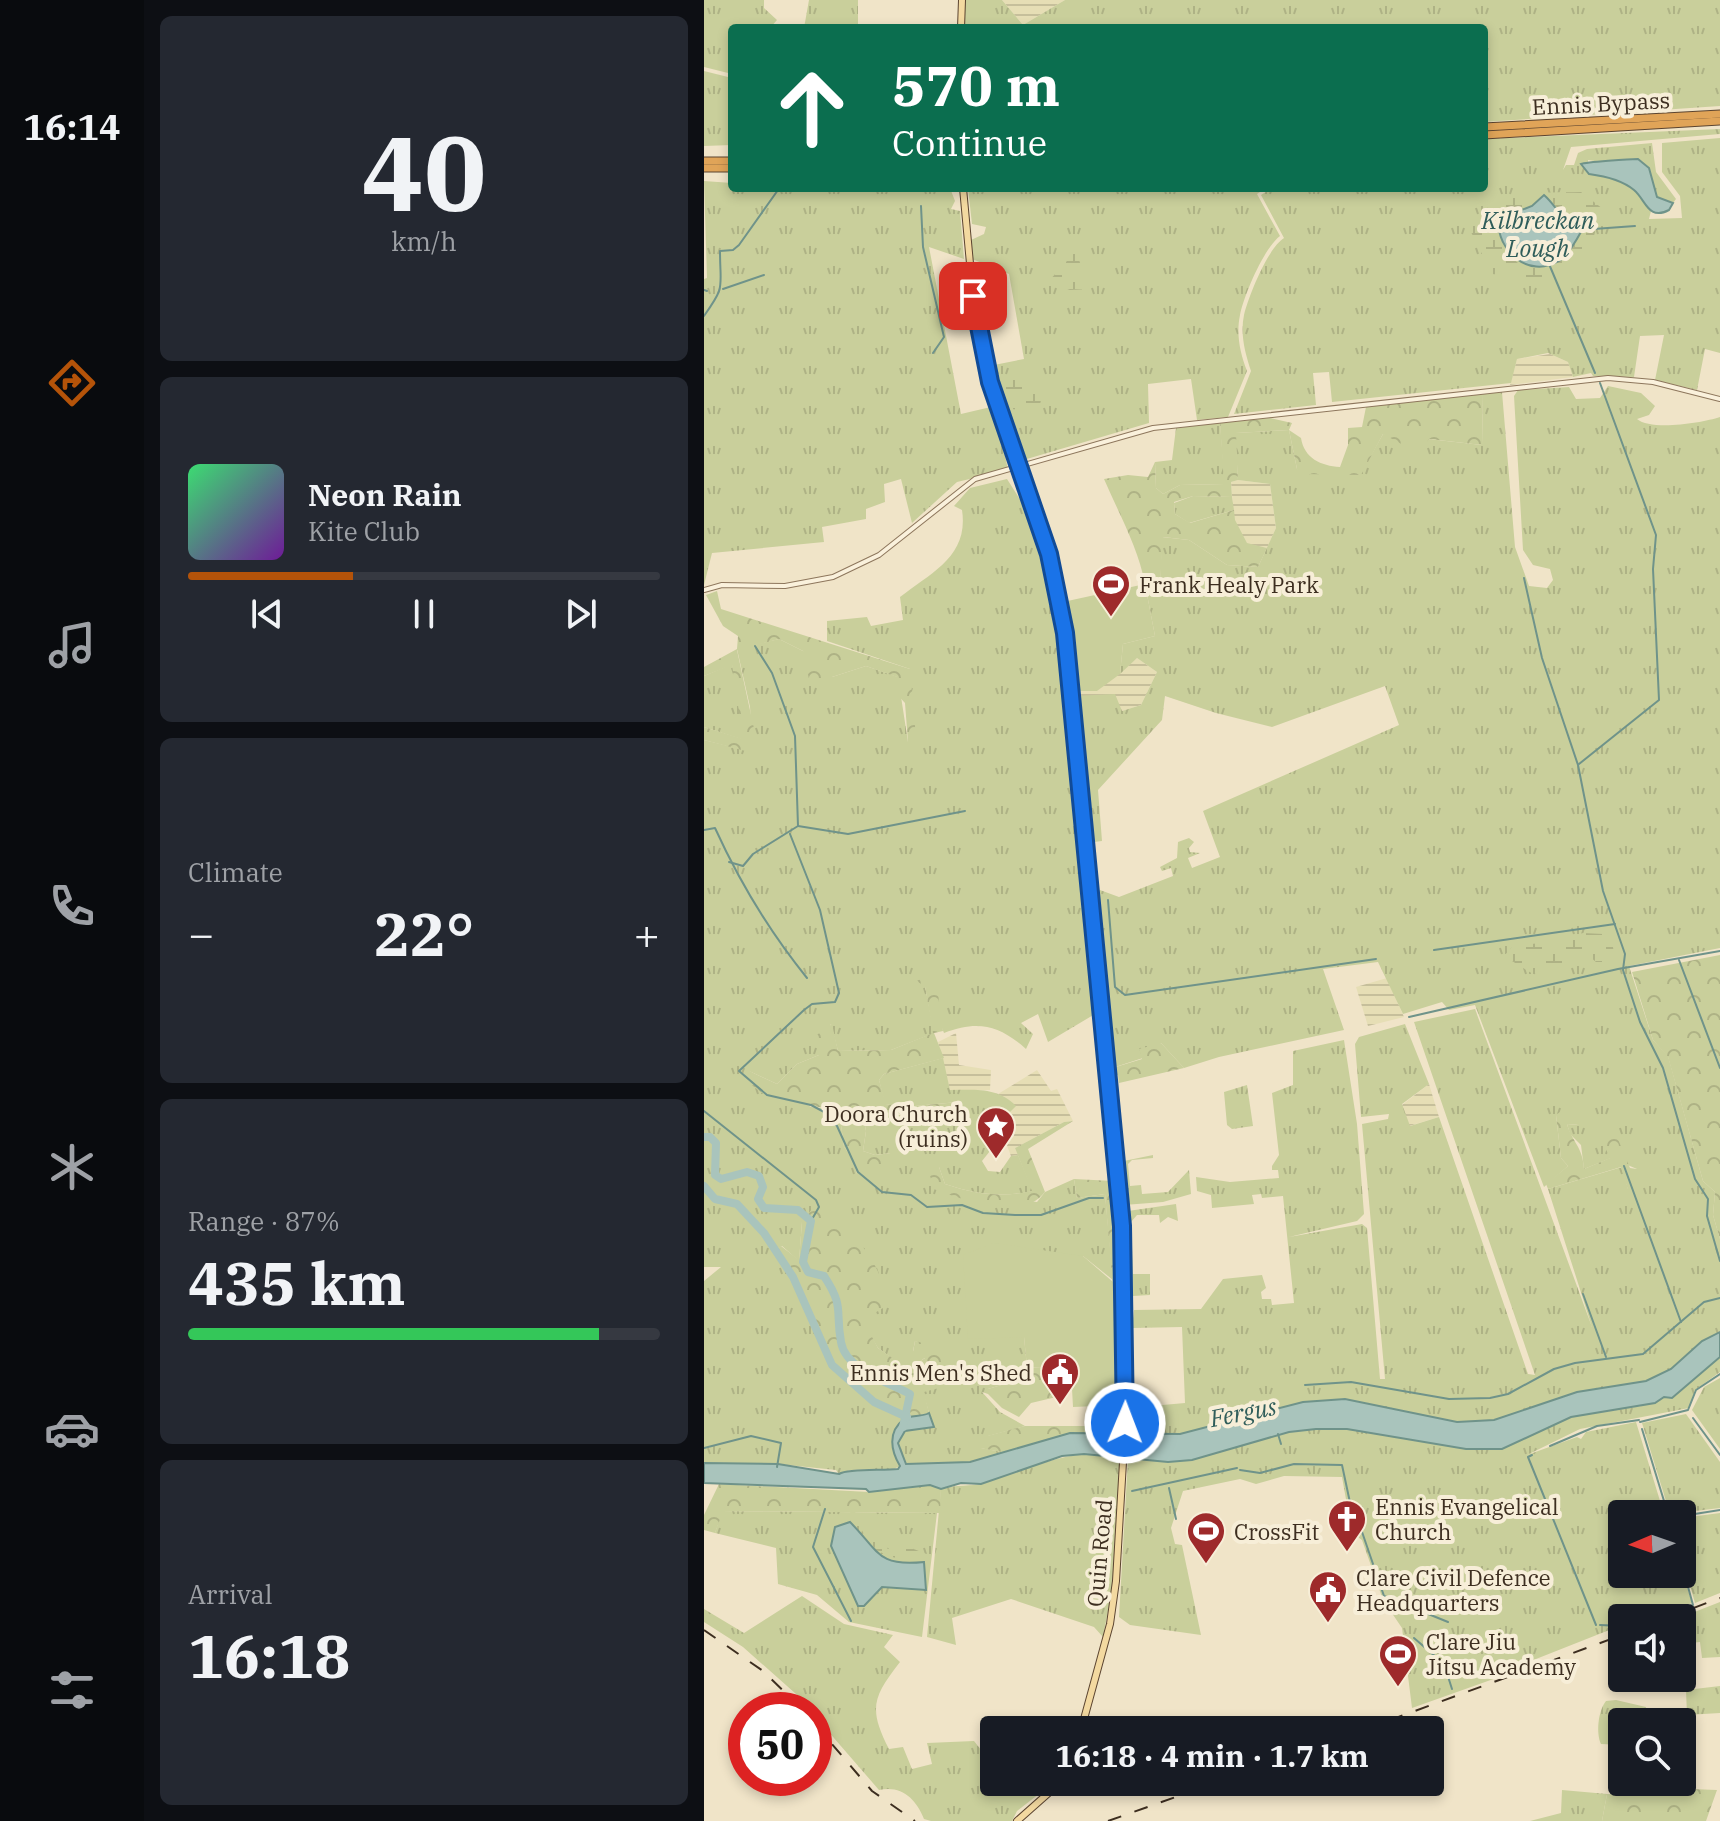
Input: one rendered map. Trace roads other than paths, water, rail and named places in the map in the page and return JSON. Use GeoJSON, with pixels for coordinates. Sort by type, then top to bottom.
{"type":"FeatureCollection","features":[{"type":"Feature","properties":{"kind":"highway","name":"Ennis Bypass"},"geometry":{"type":"LineString","coordinates":[[1488,127],[1720,112]]}},
{"type":"Feature","properties":{"kind":"highway","name":"Ennis Bypass"},"geometry":{"type":"LineString","coordinates":[[1488,135],[1720,123]]}},
{"type":"Feature","properties":{"kind":"highway"},"geometry":{"type":"LineString","coordinates":[[704,161],[728,161]]}},
{"type":"Feature","properties":{"kind":"highway"},"geometry":{"type":"LineString","coordinates":[[704,168],[728,168]]}},
{"type":"Feature","properties":{"kind":"main road"},"geometry":{"type":"LineString","coordinates":[[961,24],[962,0]]}},
{"type":"Feature","properties":{"kind":"main road","name":"Quin Road"},"geometry":{"type":"LineString","coordinates":[[963,192],[973,296],[990,382],[1049,554],[1065,633],[1123,1244],[1125,1428],[1114,1605],[1085,1716]]}},
{"type":"Feature","properties":{"kind":"main road"},"geometry":{"type":"LineString","coordinates":[[1017,1821],[1045,1796]]}},
{"type":"Feature","properties":{"kind":"street"},"geometry":{"type":"LineString","coordinates":[[704,590],[722,585],[785,586],[856,568],[896,542],[961,487],[996,473],[1173,425],[1579,379],[1653,382],[1720,399]]}},
{"type":"Feature","properties":{"kind":"water"},"geometry":{"type":"Polygon","coordinates":[[[1638,159],[1649,168],[1657,197],[1673,203],[1669,210],[1662,213],[1652,211],[1629,187],[1613,179],[1589,174],[1581,164],[1638,159]]]}},
{"type":"Feature","properties":{"kind":"water","name":"Kilbreckan Lough"},"geometry":{"type":"Polygon","coordinates":[[[1544,195],[1565,220],[1582,230],[1562,259],[1536,267],[1516,259],[1509,251],[1499,231],[1498,219],[1532,206],[1544,195]]]}},
{"type":"Feature","properties":{"kind":"water"},"geometry":{"type":"Polygon","coordinates":[[[1720,1332],[1720,1357],[1672,1398],[1664,1397],[1655,1403],[1571,1417],[1502,1449],[1466,1449],[1347,1429],[1316,1429],[1289,1432],[1192,1460],[1168,1462],[1084,1454],[1062,1456],[981,1484],[961,1483],[941,1489],[930,1485],[869,1492],[866,1489],[704,1483],[704,1463],[778,1464],[839,1474],[898,1469],[900,1466],[892,1442],[895,1430],[904,1419],[929,1413],[934,1427],[905,1431],[898,1443],[906,1464],[970,1462],[1070,1433],[1180,1434],[1303,1402],[1345,1399],[1457,1422],[1494,1420],[1577,1392],[1646,1381],[1671,1369],[1702,1341],[1720,1332]]]}},
{"type":"Feature","properties":{"kind":"water"},"geometry":{"type":"Polygon","coordinates":[[[850,1522],[880,1555],[897,1562],[924,1562],[926,1590],[882,1587],[864,1606],[858,1606],[831,1546],[835,1527],[850,1522]]]}},
{"type":"Feature","properties":{"kind":"waterway"},"geometry":{"type":"LineString","coordinates":[[704,316],[720,286],[720,251],[733,250],[739,245],[777,192]]}},
{"type":"Feature","properties":{"kind":"waterway"},"geometry":{"type":"LineString","coordinates":[[921,206],[923,247],[944,337],[933,353]]}},
{"type":"Feature","properties":{"kind":"waterway"},"geometry":{"type":"LineString","coordinates":[[1580,230],[1635,226]]}},
{"type":"Feature","properties":{"kind":"waterway"},"geometry":{"type":"LineString","coordinates":[[1549,264],[1595,373]]}},
{"type":"Feature","properties":{"kind":"waterway"},"geometry":{"type":"LineString","coordinates":[[723,289],[764,275]]}},
{"type":"Feature","properties":{"kind":"waterway"},"geometry":{"type":"LineString","coordinates":[[1579,764],[1659,700],[1653,569],[1656,535],[1600,383]]}},
{"type":"Feature","properties":{"kind":"waterway"},"geometry":{"type":"LineString","coordinates":[[1524,578],[1542,658],[1578,765],[1603,891],[1625,954],[1623,970],[1640,1022],[1663,1068],[1695,1179],[1708,1199],[1707,1216],[1720,1261]]}},
{"type":"Feature","properties":{"kind":"waterway"},"geometry":{"type":"LineString","coordinates":[[729,862],[743,866],[753,854],[798,826],[795,736],[772,673],[755,646]]}},
{"type":"Feature","properties":{"kind":"waterway"},"geometry":{"type":"LineString","coordinates":[[798,826],[848,834],[965,811]]}},
{"type":"Feature","properties":{"kind":"waterway"},"geometry":{"type":"LineString","coordinates":[[704,830],[715,828],[756,906],[807,978]]}},
{"type":"Feature","properties":{"kind":"waterway"},"geometry":{"type":"LineString","coordinates":[[790,834],[820,910],[839,993],[835,1002],[812,1004],[804,1010],[739,1071],[767,1095],[811,1105],[826,1113],[837,1126],[858,1172],[882,1192],[911,1195],[927,1207],[962,1205],[983,1213],[1015,1215],[1041,1215],[1089,1198],[1103,1198]]}},
{"type":"Feature","properties":{"kind":"waterway"},"geometry":{"type":"LineString","coordinates":[[1108,900],[1115,987],[1125,995],[1376,959]]}},
{"type":"Feature","properties":{"kind":"waterway"},"geometry":{"type":"LineString","coordinates":[[1434,950],[1615,924]]}},
{"type":"Feature","properties":{"kind":"waterway"},"geometry":{"type":"LineString","coordinates":[[1409,1017],[1618,969],[1720,951]]}},
{"type":"Feature","properties":{"kind":"waterway"},"geometry":{"type":"LineString","coordinates":[[1679,960],[1720,1068]]}},
{"type":"Feature","properties":{"kind":"waterway"},"geometry":{"type":"LineString","coordinates":[[704,1111],[816,1200],[819,1207],[811,1221]]}},
{"type":"Feature","properties":{"kind":"waterway"},"geometry":{"type":"LineString","coordinates":[[704,1137],[710,1137],[716,1143],[715,1175],[721,1179],[747,1172],[759,1176],[763,1187],[758,1199],[764,1208],[798,1210],[811,1221],[803,1262],[808,1272],[824,1276],[831,1287],[837,1303],[844,1352],[869,1374],[910,1394],[903,1427]]}},
{"type":"Feature","properties":{"kind":"waterway"},"geometry":{"type":"LineString","coordinates":[[1624,1166],[1681,1322]]}},
{"type":"Feature","properties":{"kind":"waterway"},"geometry":{"type":"LineString","coordinates":[[704,1186],[715,1199],[737,1204],[764,1233],[793,1277],[832,1365],[874,1402],[907,1417]]}},
{"type":"Feature","properties":{"kind":"waterway"},"geometry":{"type":"LineString","coordinates":[[1583,1294],[1606,1357]]}},
{"type":"Feature","properties":{"kind":"waterway"},"geometry":{"type":"LineString","coordinates":[[1305,1385],[1351,1382],[1449,1399],[1490,1398],[1508,1394],[1554,1369],[1575,1363],[1643,1354],[1704,1302],[1720,1298]]}},
{"type":"Feature","properties":{"kind":"waterway"},"geometry":{"type":"LineString","coordinates":[[1640,1422],[1688,1410],[1696,1390],[1720,1374]]}},
{"type":"Feature","properties":{"kind":"waterway"},"geometry":{"type":"LineString","coordinates":[[1693,1418],[1720,1455]]}},
{"type":"Feature","properties":{"kind":"waterway"},"geometry":{"type":"LineString","coordinates":[[1550,1446],[1597,1426],[1639,1420]]}},
{"type":"Feature","properties":{"kind":"waterway"},"geometry":{"type":"LineString","coordinates":[[1642,1429],[1664,1500]]}},
{"type":"Feature","properties":{"kind":"waterway"},"geometry":{"type":"LineString","coordinates":[[1278,1434],[1281,1444]]}},
{"type":"Feature","properties":{"kind":"waterway"},"geometry":{"type":"LineString","coordinates":[[704,1448],[751,1436],[781,1443],[777,1467]]}},
{"type":"Feature","properties":{"kind":"waterway"},"geometry":{"type":"LineString","coordinates":[[1532,1455],[1528,1457],[1596,1625]]}},
{"type":"Feature","properties":{"kind":"waterway"},"geometry":{"type":"LineString","coordinates":[[1240,1470],[1260,1473],[1294,1464],[1342,1465],[1355,1526]]}},
{"type":"Feature","properties":{"kind":"waterway"},"geometry":{"type":"LineString","coordinates":[[1132,1491],[1237,1468]]}},
{"type":"Feature","properties":{"kind":"waterway"},"geometry":{"type":"LineString","coordinates":[[1169,1488],[1176,1519]]}},
{"type":"Feature","properties":{"kind":"waterway"},"geometry":{"type":"LineString","coordinates":[[825,1509],[813,1547],[851,1621]]}},
{"type":"Feature","properties":{"kind":"waterway"},"geometry":{"type":"LineString","coordinates":[[1696,1514],[1720,1510]]}},
{"type":"Feature","properties":{"kind":"waterway"},"geometry":{"type":"LineString","coordinates":[[1361,1529],[1384,1596],[1448,1622]]}},
{"type":"Feature","properties":{"kind":"waterway"},"geometry":{"type":"LineString","coordinates":[[1688,1588],[1693,1604]]}},
{"type":"Feature","properties":{"kind":"waterway"},"geometry":{"type":"LineString","coordinates":[[1600,1625],[1608,1625]]}},
{"type":"Feature","properties":{"kind":"waterway"},"geometry":{"type":"LineString","coordinates":[[1414,1638],[1444,1664],[1452,1689]]}},
{"type":"Feature","properties":{"kind":"railway"},"geometry":{"type":"LineString","coordinates":[[1696,1607],[1720,1598]]}},
{"type":"Feature","properties":{"kind":"railway"},"geometry":{"type":"LineString","coordinates":[[704,1630],[763,1671],[785,1692]]}},
{"type":"Feature","properties":{"kind":"railway"},"geometry":{"type":"LineString","coordinates":[[1401,1716],[1608,1640]]}},
{"type":"Feature","properties":{"kind":"railway"},"geometry":{"type":"LineString","coordinates":[[832,1744],[872,1791],[915,1821]]}},
{"type":"Feature","properties":{"kind":"railway"},"geometry":{"type":"LineString","coordinates":[[1108,1821],[1179,1796]]}},
{"type":"Feature","properties":{"kind":"place","name":"Frank Healy Park"},"geometry":{"type":"Point","coordinates":[1111,618]}},
{"type":"Feature","properties":{"kind":"place","name":"Doora Church (ruins)"},"geometry":{"type":"Point","coordinates":[996,1160]}},
{"type":"Feature","properties":{"kind":"place","name":"Ennis Men's Shed"},"geometry":{"type":"Point","coordinates":[1060,1406]}},
{"type":"Feature","properties":{"kind":"place","name":"Ennis Evangelical Church"},"geometry":{"type":"Point","coordinates":[1347,1553]}},
{"type":"Feature","properties":{"kind":"place","name":"CrossFit"},"geometry":{"type":"Point","coordinates":[1206,1565]}},
{"type":"Feature","properties":{"kind":"place","name":"Clare Civil Defence Headquarters"},"geometry":{"type":"Point","coordinates":[1328,1624]}},
{"type":"Feature","properties":{"kind":"place","name":"Clare Jiu Jitsu Academy"},"geometry":{"type":"Point","coordinates":[1398,1688]}},
{"type":"Feature","properties":{"kind":"water label","name":"Fergus"},"geometry":{"type":"Point","coordinates":[1243,1412]}}]}
